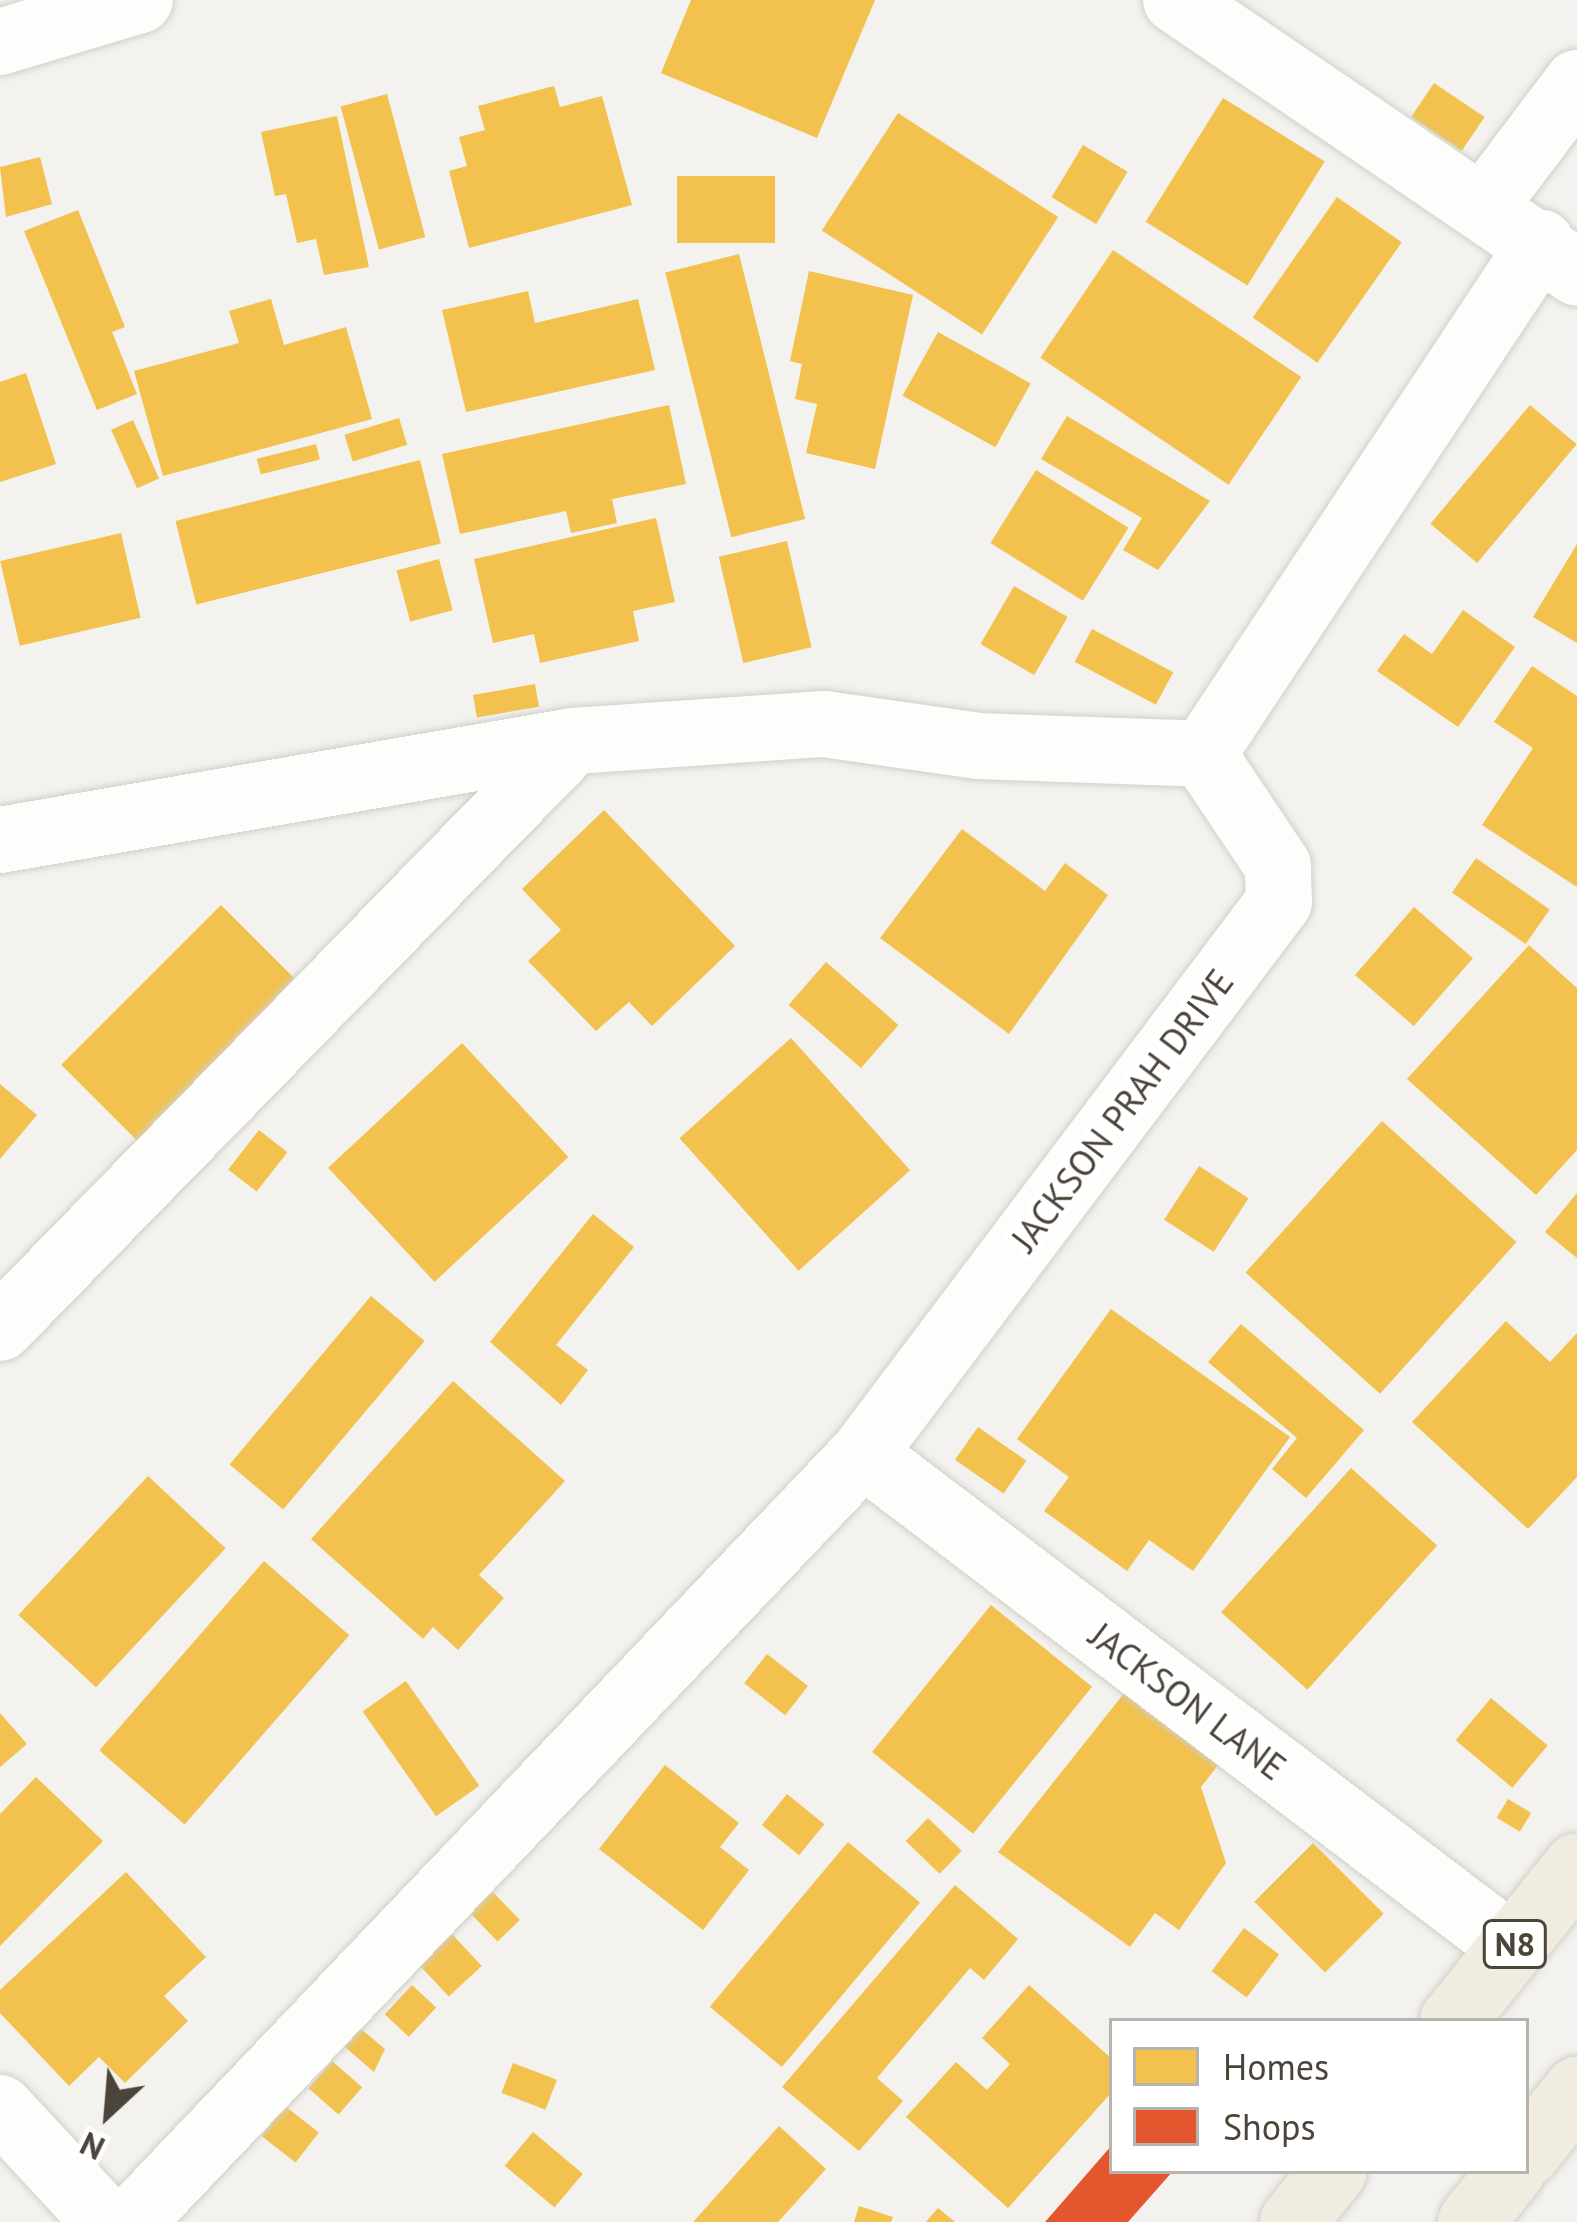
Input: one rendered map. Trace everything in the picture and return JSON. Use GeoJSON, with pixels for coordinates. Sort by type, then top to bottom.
{"type":"FeatureCollection","features":[{"type":"Feature","properties":{"kind":"highway","name":"N8"},"geometry":{"type":"LineString","coordinates":[[1456,2018],[1577,1866]]}},
{"type":"Feature","properties":{"kind":"highway"},"geometry":{"type":"LineString","coordinates":[[1529,2150],[1577,2090]]}},
{"type":"Feature","properties":{"kind":"highway"},"geometry":{"type":"LineString","coordinates":[[1293,2222],[1332,2174]]}},
{"type":"Feature","properties":{"kind":"highway"},"geometry":{"type":"LineString","coordinates":[[1471,2222],[1510,2174]]}},
{"type":"Feature","properties":{"kind":"street"},"geometry":{"type":"LineString","coordinates":[[0,42],[140,0]]}},
{"type":"Feature","properties":{"kind":"street"},"geometry":{"type":"LineString","coordinates":[[0,840],[573,741],[824,724],[978,746],[1203,754],[1559,258],[1176,0]]}},
{"type":"Feature","properties":{"kind":"street"},"geometry":{"type":"LineString","coordinates":[[1485,205],[1577,83]]}},
{"type":"Feature","properties":{"kind":"street"},"geometry":{"type":"LineString","coordinates":[[0,1328],[573,741]]}},
{"type":"Feature","properties":{"kind":"street","name":"JACKSON PRAH DRIVE"},"geometry":{"type":"LineString","coordinates":[[131,2222],[863,1454],[1279,902],[1278,866],[1203,754]]}},
{"type":"Feature","properties":{"kind":"street","name":"JACKSON LANE"},"geometry":{"type":"LineString","coordinates":[[863,1454],[1512,1948]]}},
{"type":"Feature","properties":{"kind":"street"},"geometry":{"type":"LineString","coordinates":[[0,2108],[106,2222]]}},
{"type":"Feature","properties":{"kind":"building: Homes"},"geometry":{"type":"Polygon","coordinates":[[[691,0],[875,0],[817,138],[661,73],[691,0]]]}},
{"type":"Feature","properties":{"kind":"building: Homes"},"geometry":{"type":"Polygon","coordinates":[[[1434,83],[1485,117],[1462,151],[1411,117],[1434,83]]]}},
{"type":"Feature","properties":{"kind":"building: Homes"},"geometry":{"type":"Polygon","coordinates":[[[554,86],[560,107],[602,96],[632,205],[469,248],[449,171],[467,166],[459,137],[485,130],[478,106],[554,86]]]}},
{"type":"Feature","properties":{"kind":"building: Homes"},"geometry":{"type":"Polygon","coordinates":[[[387,94],[425,237],[379,249],[341,106],[387,94]]]}},
{"type":"Feature","properties":{"kind":"building: Homes"},"geometry":{"type":"Polygon","coordinates":[[[1223,98],[1325,162],[1247,285],[1146,222],[1223,98]]]}},
{"type":"Feature","properties":{"kind":"building: Homes"},"geometry":{"type":"Polygon","coordinates":[[[898,113],[1058,217],[982,334],[822,230],[898,113]]]}},
{"type":"Feature","properties":{"kind":"building: Homes"},"geometry":{"type":"Polygon","coordinates":[[[337,116],[369,267],[324,275],[316,239],[297,243],[286,194],[275,196],[261,132],[337,116]]]}},
{"type":"Feature","properties":{"kind":"building: Homes"},"geometry":{"type":"Polygon","coordinates":[[[1083,145],[1128,172],[1096,224],[1052,197],[1083,145]]]}},
{"type":"Feature","properties":{"kind":"building: Homes"},"geometry":{"type":"Polygon","coordinates":[[[40,157],[52,204],[6,217],[0,167],[40,157]]]}},
{"type":"Feature","properties":{"kind":"building: Homes"},"geometry":{"type":"Polygon","coordinates":[[[677,176],[775,176],[775,243],[677,243],[677,176]]]}},
{"type":"Feature","properties":{"kind":"building: Homes"},"geometry":{"type":"Polygon","coordinates":[[[1337,197],[1402,242],[1317,363],[1253,317],[1337,197]]]}},
{"type":"Feature","properties":{"kind":"building: Homes"},"geometry":{"type":"Polygon","coordinates":[[[78,210],[125,327],[112,332],[137,394],[97,410],[24,231],[78,210]]]}},
{"type":"Feature","properties":{"kind":"building: Homes"},"geometry":{"type":"Polygon","coordinates":[[[1113,250],[1301,377],[1228,485],[1040,358],[1113,250]]]}},
{"type":"Feature","properties":{"kind":"building: Homes"},"geometry":{"type":"Polygon","coordinates":[[[739,254],[805,519],[731,537],[665,272],[739,254]]]}},
{"type":"Feature","properties":{"kind":"building: Homes"},"geometry":{"type":"Polygon","coordinates":[[[809,271],[913,295],[875,469],[806,453],[817,404],[795,399],[802,364],[790,361],[809,271]]]}},
{"type":"Feature","properties":{"kind":"building: Homes"},"geometry":{"type":"Polygon","coordinates":[[[528,291],[535,323],[638,299],[655,370],[466,412],[442,310],[528,291]]]}},
{"type":"Feature","properties":{"kind":"building: Homes"},"geometry":{"type":"Polygon","coordinates":[[[271,299],[284,345],[346,327],[372,419],[163,476],[134,371],[239,343],[229,311],[271,299]]]}},
{"type":"Feature","properties":{"kind":"building: Homes"},"geometry":{"type":"Polygon","coordinates":[[[938,332],[1031,383],[995,447],[903,396],[938,332]]]}},
{"type":"Feature","properties":{"kind":"building: Homes"},"geometry":{"type":"Polygon","coordinates":[[[26,373],[56,464],[0,482],[0,382],[26,373]]]}},
{"type":"Feature","properties":{"kind":"building: Homes"},"geometry":{"type":"Polygon","coordinates":[[[669,405],[686,484],[612,499],[617,523],[571,533],[566,511],[460,534],[442,454],[669,405]]]}},
{"type":"Feature","properties":{"kind":"building: Homes"},"geometry":{"type":"Polygon","coordinates":[[[1530,405],[1577,444],[1477,563],[1430,524],[1530,405]]]}},
{"type":"Feature","properties":{"kind":"building: Homes"},"geometry":{"type":"Polygon","coordinates":[[[1067,416],[1210,501],[1158,570],[1123,550],[1142,518],[1041,459],[1067,416]]]}},
{"type":"Feature","properties":{"kind":"building: Homes"},"geometry":{"type":"Polygon","coordinates":[[[399,418],[407,445],[353,461],[344,435],[399,418]]]}},
{"type":"Feature","properties":{"kind":"building: Homes"},"geometry":{"type":"Polygon","coordinates":[[[133,420],[159,478],[137,488],[111,430],[133,420]]]}},
{"type":"Feature","properties":{"kind":"building: Homes"},"geometry":{"type":"Polygon","coordinates":[[[316,444],[320,460],[261,474],[257,459],[316,444]]]}},
{"type":"Feature","properties":{"kind":"building: Homes"},"geometry":{"type":"Polygon","coordinates":[[[420,460],[441,543],[196,604],[175,521],[420,460]]]}},
{"type":"Feature","properties":{"kind":"building: Homes"},"geometry":{"type":"Polygon","coordinates":[[[1036,470],[1128,528],[1083,601],[990,543],[1036,470]]]}},
{"type":"Feature","properties":{"kind":"building: Homes"},"geometry":{"type":"Polygon","coordinates":[[[656,518],[675,602],[633,611],[639,641],[540,663],[534,634],[493,643],[474,559],[656,518]]]}},
{"type":"Feature","properties":{"kind":"building: Homes"},"geometry":{"type":"Polygon","coordinates":[[[121,533],[141,618],[20,646],[0,561],[121,533]]]}},
{"type":"Feature","properties":{"kind":"building: Homes"},"geometry":{"type":"Polygon","coordinates":[[[787,541],[812,647],[743,663],[719,557],[787,541]]]}},
{"type":"Feature","properties":{"kind":"building: Homes"},"geometry":{"type":"Polygon","coordinates":[[[1577,544],[1577,643],[1533,617],[1577,544]]]}},
{"type":"Feature","properties":{"kind":"building: Homes"},"geometry":{"type":"Polygon","coordinates":[[[439,559],[453,610],[410,622],[396,570],[439,559]]]}},
{"type":"Feature","properties":{"kind":"building: Homes"},"geometry":{"type":"Polygon","coordinates":[[[1014,586],[1068,617],[1034,675],[980,644],[1014,586]]]}},
{"type":"Feature","properties":{"kind":"building: Homes"},"geometry":{"type":"Polygon","coordinates":[[[1463,610],[1515,647],[1458,727],[1377,671],[1404,634],[1432,654],[1463,610]]]}},
{"type":"Feature","properties":{"kind":"building: Homes"},"geometry":{"type":"Polygon","coordinates":[[[1092,629],[1173,672],[1156,705],[1075,662],[1092,629]]]}},
{"type":"Feature","properties":{"kind":"building: Homes"},"geometry":{"type":"Polygon","coordinates":[[[1532,666],[1577,696],[1577,887],[1482,825],[1533,748],[1494,722],[1532,666]]]}},
{"type":"Feature","properties":{"kind":"building: Homes"},"geometry":{"type":"Polygon","coordinates":[[[535,684],[539,707],[477,718],[473,695],[535,684]]]}},
{"type":"Feature","properties":{"kind":"building: Homes"},"geometry":{"type":"Polygon","coordinates":[[[604,810],[735,946],[652,1026],[629,1002],[596,1031],[528,961],[561,930],[522,889],[604,810]]]}},
{"type":"Feature","properties":{"kind":"building: Homes"},"geometry":{"type":"Polygon","coordinates":[[[962,829],[1045,891],[1065,863],[1108,895],[1009,1034],[880,938],[962,829]]]}},
{"type":"Feature","properties":{"kind":"building: Homes"},"geometry":{"type":"Polygon","coordinates":[[[1476,858],[1550,910],[1526,944],[1452,892],[1476,858]]]}},
{"type":"Feature","properties":{"kind":"building: Homes"},"geometry":{"type":"Polygon","coordinates":[[[221,905],[303,987],[143,1147],[61,1065],[221,905]]]}},
{"type":"Feature","properties":{"kind":"building: Homes"},"geometry":{"type":"Polygon","coordinates":[[[1414,907],[1473,958],[1414,1026],[1355,975],[1414,907]]]}},
{"type":"Feature","properties":{"kind":"building: Homes"},"geometry":{"type":"Polygon","coordinates":[[[1529,945],[1577,988],[1577,1150],[1536,1195],[1407,1079],[1529,945]]]}},
{"type":"Feature","properties":{"kind":"building: Homes"},"geometry":{"type":"Polygon","coordinates":[[[826,962],[898,1025],[861,1068],[789,1005],[826,962]]]}},
{"type":"Feature","properties":{"kind":"building: Homes"},"geometry":{"type":"Polygon","coordinates":[[[791,1038],[910,1170],[799,1271],[680,1138],[791,1038]]]}},
{"type":"Feature","properties":{"kind":"building: Homes"},"geometry":{"type":"Polygon","coordinates":[[[462,1043],[568,1157],[435,1282],[328,1168],[462,1043]]]}},
{"type":"Feature","properties":{"kind":"building: Homes"},"geometry":{"type":"Polygon","coordinates":[[[0,1084],[37,1115],[0,1159],[0,1084]]]}},
{"type":"Feature","properties":{"kind":"building: Homes"},"geometry":{"type":"Polygon","coordinates":[[[1382,1121],[1517,1242],[1380,1394],[1245,1273],[1382,1121]]]}},
{"type":"Feature","properties":{"kind":"building: Homes"},"geometry":{"type":"Polygon","coordinates":[[[259,1130],[287,1152],[257,1192],[228,1169],[259,1130]]]}},
{"type":"Feature","properties":{"kind":"building: Homes"},"geometry":{"type":"Polygon","coordinates":[[[1199,1166],[1248,1198],[1214,1252],[1164,1220],[1199,1166]]]}},
{"type":"Feature","properties":{"kind":"building: Homes"},"geometry":{"type":"Polygon","coordinates":[[[1577,1193],[1577,1258],[1545,1232],[1577,1193]]]}},
{"type":"Feature","properties":{"kind":"building: Homes"},"geometry":{"type":"Polygon","coordinates":[[[593,1214],[634,1247],[556,1345],[588,1370],[561,1405],[490,1342],[593,1214]]]}},
{"type":"Feature","properties":{"kind":"building: Homes"},"geometry":{"type":"Polygon","coordinates":[[[371,1296],[425,1341],[283,1510],[230,1465],[371,1296]]]}},
{"type":"Feature","properties":{"kind":"building: Homes"},"geometry":{"type":"Polygon","coordinates":[[[1111,1309],[1290,1437],[1193,1571],[1149,1540],[1127,1571],[1044,1511],[1069,1477],[1017,1439],[1111,1309]]]}},
{"type":"Feature","properties":{"kind":"building: Homes"},"geometry":{"type":"Polygon","coordinates":[[[1506,1321],[1550,1362],[1577,1333],[1577,1477],[1528,1529],[1412,1422],[1506,1321]]]}},
{"type":"Feature","properties":{"kind":"building: Homes"},"geometry":{"type":"Polygon","coordinates":[[[1241,1324],[1364,1430],[1306,1498],[1272,1469],[1297,1438],[1208,1362],[1241,1324]]]}},
{"type":"Feature","properties":{"kind":"building: Homes"},"geometry":{"type":"Polygon","coordinates":[[[453,1381],[565,1481],[479,1575],[504,1598],[458,1650],[433,1627],[423,1639],[311,1539],[453,1381]]]}},
{"type":"Feature","properties":{"kind":"building: Homes"},"geometry":{"type":"Polygon","coordinates":[[[978,1427],[1026,1461],[1003,1494],[955,1460],[978,1427]]]}},
{"type":"Feature","properties":{"kind":"building: Homes"},"geometry":{"type":"Polygon","coordinates":[[[1351,1468],[1437,1546],[1307,1690],[1221,1612],[1351,1468]]]}},
{"type":"Feature","properties":{"kind":"building: Homes"},"geometry":{"type":"Polygon","coordinates":[[[148,1476],[226,1548],[96,1687],[18,1615],[148,1476]]]}},
{"type":"Feature","properties":{"kind":"building: Homes"},"geometry":{"type":"Polygon","coordinates":[[[264,1561],[349,1635],[185,1825],[99,1750],[264,1561]]]}},
{"type":"Feature","properties":{"kind":"building: Homes"},"geometry":{"type":"Polygon","coordinates":[[[991,1605],[1092,1687],[973,1834],[872,1752],[991,1605]]]}},
{"type":"Feature","properties":{"kind":"building: Homes"},"geometry":{"type":"Polygon","coordinates":[[[767,1654],[808,1686],[785,1715],[744,1683],[767,1654]]]}},
{"type":"Feature","properties":{"kind":"building: Homes"},"geometry":{"type":"Polygon","coordinates":[[[406,1681],[479,1786],[436,1816],[363,1711],[406,1681]]]}},
{"type":"Feature","properties":{"kind":"building: Homes"},"geometry":{"type":"Polygon","coordinates":[[[1129,1687],[1222,1760],[1201,1787],[1226,1863],[1179,1930],[1155,1913],[1130,1947],[998,1852],[1129,1687]]]}},
{"type":"Feature","properties":{"kind":"building: Homes"},"geometry":{"type":"Polygon","coordinates":[[[1491,1698],[1548,1746],[1512,1788],[1456,1740],[1491,1698]]]}},
{"type":"Feature","properties":{"kind":"building: Homes"},"geometry":{"type":"Polygon","coordinates":[[[0,1713],[27,1744],[0,1767],[0,1713]]]}},
{"type":"Feature","properties":{"kind":"building: Homes"},"geometry":{"type":"Polygon","coordinates":[[[665,1765],[739,1823],[720,1847],[749,1870],[703,1930],[599,1849],[665,1765]]]}},
{"type":"Feature","properties":{"kind":"building: Homes"},"geometry":{"type":"Polygon","coordinates":[[[36,1777],[103,1841],[0,1946],[0,1814],[36,1777]]]}},
{"type":"Feature","properties":{"kind":"building: Homes"},"geometry":{"type":"Polygon","coordinates":[[[787,1794],[824,1824],[799,1855],[762,1825],[787,1794]]]}},
{"type":"Feature","properties":{"kind":"building: Homes"},"geometry":{"type":"Polygon","coordinates":[[[1508,1799],[1531,1813],[1520,1832],[1497,1818],[1508,1799]]]}},
{"type":"Feature","properties":{"kind":"building: Homes"},"geometry":{"type":"Polygon","coordinates":[[[928,1818],[962,1851],[940,1874],[906,1841],[928,1818]]]}},
{"type":"Feature","properties":{"kind":"building: Homes"},"geometry":{"type":"Polygon","coordinates":[[[848,1842],[920,1902],[782,2067],[710,2007],[848,1842]]]}},
{"type":"Feature","properties":{"kind":"building: Homes"},"geometry":{"type":"Polygon","coordinates":[[[1313,1843],[1384,1914],[1325,1972],[1254,1902],[1313,1843]]]}},
{"type":"Feature","properties":{"kind":"building: Homes"},"geometry":{"type":"Polygon","coordinates":[[[126,1872],[206,1957],[164,1996],[188,2021],[125,2083],[99,2057],[69,2086],[0,2013],[0,1990],[126,1872]]]}},
{"type":"Feature","properties":{"kind":"building: Homes"},"geometry":{"type":"Polygon","coordinates":[[[955,1885],[1018,1939],[984,1980],[970,1968],[877,2078],[903,2101],[859,2151],[782,2087],[955,1885]]]}},
{"type":"Feature","properties":{"kind":"building: Homes"},"geometry":{"type":"Polygon","coordinates":[[[490,1889],[520,1920],[498,1941],[468,1911],[490,1889]]]}},
{"type":"Feature","properties":{"kind":"building: Homes"},"geometry":{"type":"Polygon","coordinates":[[[1244,1928],[1279,1954],[1247,1998],[1212,1971],[1244,1928]]]}},
{"type":"Feature","properties":{"kind":"building: Homes"},"geometry":{"type":"Polygon","coordinates":[[[451,1933],[482,1966],[449,1997],[418,1964],[451,1933]]]}},
{"type":"Feature","properties":{"kind":"building: Homes"},"geometry":{"type":"Polygon","coordinates":[[[412,1985],[436,2008],[409,2037],[385,2014],[412,1985]]]}},
{"type":"Feature","properties":{"kind":"building: Homes"},"geometry":{"type":"Polygon","coordinates":[[[1029,1985],[1109,2056],[1109,2095],[1008,2208],[906,2117],[956,2062],[987,2090],[1010,2064],[982,2038],[1029,1985]]]}},
{"type":"Feature","properties":{"kind":"building: Homes"},"geometry":{"type":"Polygon","coordinates":[[[354,2023],[385,2049],[374,2072],[338,2041],[354,2023]]]}},
{"type":"Feature","properties":{"kind":"building: Homes"},"geometry":{"type":"Polygon","coordinates":[[[332,2061],[362,2087],[339,2114],[308,2088],[332,2061]]]}},
{"type":"Feature","properties":{"kind":"building: Homes"},"geometry":{"type":"Polygon","coordinates":[[[513,2063],[557,2080],[545,2110],[502,2093],[513,2063]]]}},
{"type":"Feature","properties":{"kind":"building: Homes"},"geometry":{"type":"Polygon","coordinates":[[[285,2106],[319,2132],[295,2162],[262,2136],[285,2106]]]}},
{"type":"Feature","properties":{"kind":"building: Homes"},"geometry":{"type":"Polygon","coordinates":[[[779,2126],[826,2169],[778,2222],[693,2222],[779,2126]]]}},
{"type":"Feature","properties":{"kind":"building: Homes"},"geometry":{"type":"Polygon","coordinates":[[[533,2132],[583,2174],[555,2207],[505,2166],[533,2132]]]}},
{"type":"Feature","properties":{"kind":"building: Homes"},"geometry":{"type":"Polygon","coordinates":[[[859,2206],[893,2217],[891,2222],[854,2222],[859,2206]]]}},
{"type":"Feature","properties":{"kind":"building: Homes"},"geometry":{"type":"Polygon","coordinates":[[[938,2208],[955,2222],[926,2222],[938,2208]]]}},
{"type":"Feature","properties":{"kind":"building: Shops"},"geometry":{"type":"Polygon","coordinates":[[[1109,2148],[1109,2174],[1170,2174],[1128,2222],[1045,2222],[1109,2148]]]}}]}
